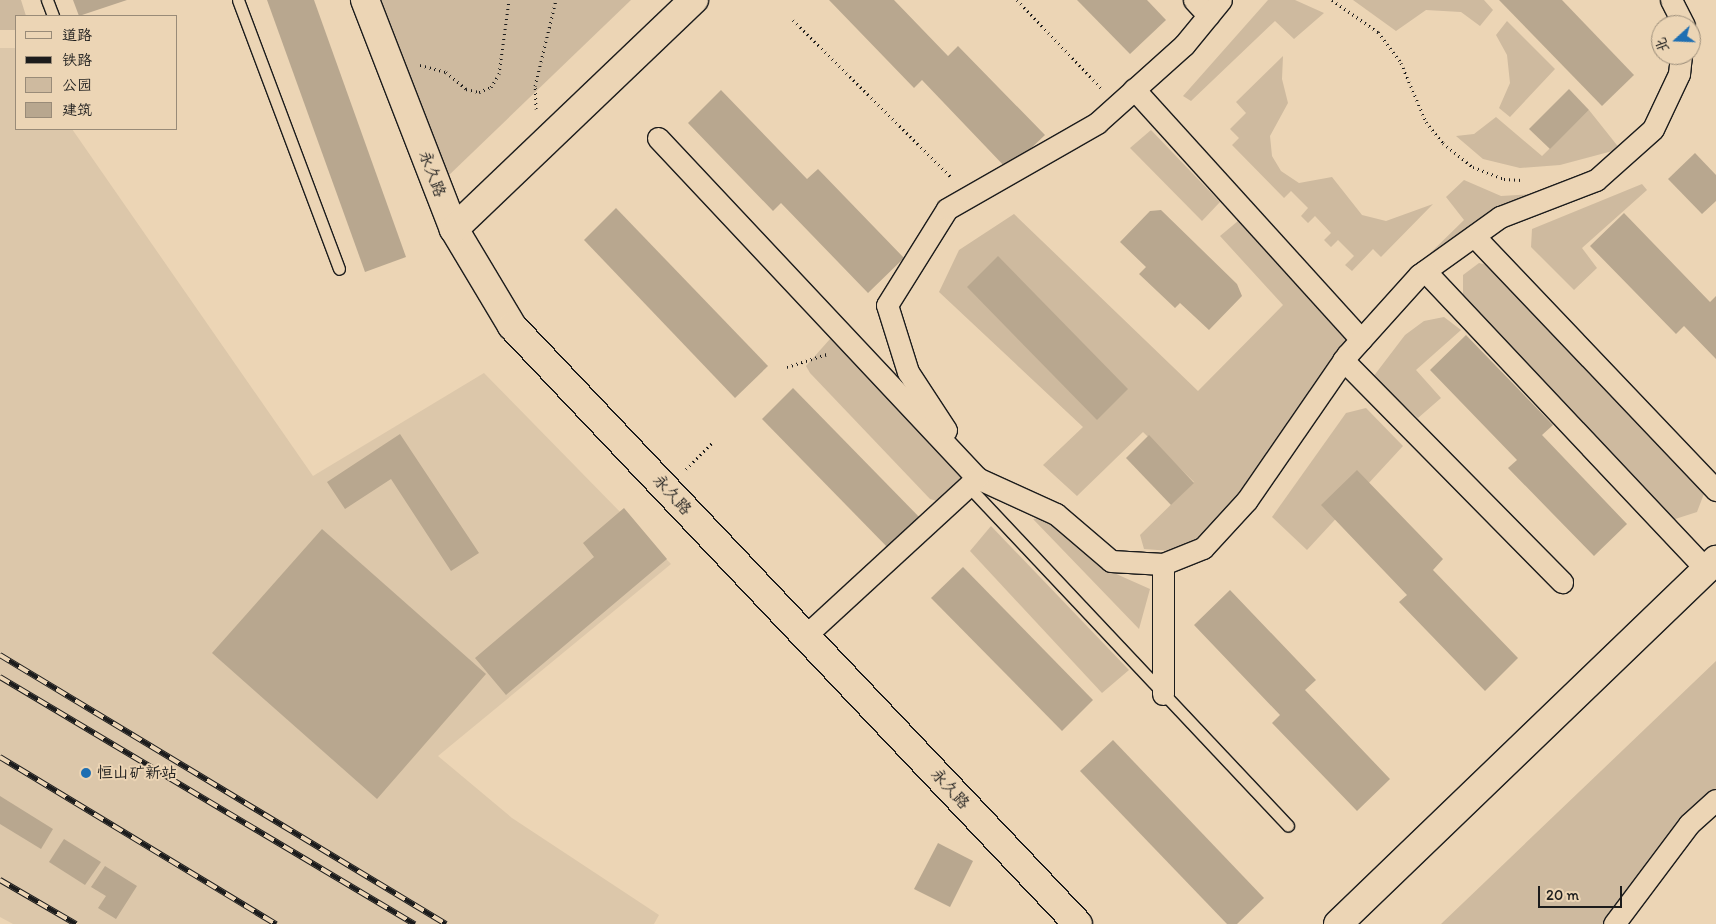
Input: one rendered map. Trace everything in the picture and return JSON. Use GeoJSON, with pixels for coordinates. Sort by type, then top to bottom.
{"type":"FeatureCollection","features":[{"type":"Feature","properties":{"kind":"main road","name":"永久路"},"geometry":{"type":"LineString","coordinates":[[365,0],[454,229],[512,326],[1078,924]]}},
{"type":"Feature","properties":{"kind":"main road"},"geometry":{"type":"LineString","coordinates":[[454,229],[694,0]]}},
{"type":"Feature","properties":{"kind":"main road"},"geometry":{"type":"LineString","coordinates":[[1338,924],[1711,564]]}},
{"type":"Feature","properties":{"kind":"street"},"geometry":{"type":"LineString","coordinates":[[1671,0],[1679,15]]}},
{"type":"Feature","properties":{"kind":"street"},"geometry":{"type":"LineString","coordinates":[[973,483],[908,372],[887,305],[947,209],[1097,122],[1184,45],[1208,5]]}},
{"type":"Feature","properties":{"kind":"street"},"geometry":{"type":"LineString","coordinates":[[658,138],[854,346],[973,483],[1056,514],[1111,561],[1163,564],[1203,548],[1247,500],[1344,360],[1361,339],[1425,271],[1500,217],[1596,180],[1653,129],[1679,74],[1680,65]]}},
{"type":"Feature","properties":{"kind":"street"},"geometry":{"type":"LineString","coordinates":[[1134,90],[1361,339]]}},
{"type":"Feature","properties":{"kind":"street"},"geometry":{"type":"LineString","coordinates":[[1474,236],[1716,490]]}},
{"type":"Feature","properties":{"kind":"street"},"geometry":{"type":"LineString","coordinates":[[1425,271],[1711,564]]}},
{"type":"Feature","properties":{"kind":"street"},"geometry":{"type":"LineString","coordinates":[[1344,360],[1562,582]]}},
{"type":"Feature","properties":{"kind":"street"},"geometry":{"type":"LineString","coordinates":[[805,636],[973,483]]}},
{"type":"Feature","properties":{"kind":"street"},"geometry":{"type":"LineString","coordinates":[[1163,564],[1163,694]]}},
{"type":"Feature","properties":{"kind":"street"},"geometry":{"type":"LineString","coordinates":[[1614,924],[1689,824],[1716,800]]}},
{"type":"Feature","properties":{"kind":"lane"},"geometry":{"type":"LineString","coordinates":[[47,0],[53,15]]}},
{"type":"Feature","properties":{"kind":"lane"},"geometry":{"type":"LineString","coordinates":[[238,0],[339,269]]}},
{"type":"Feature","properties":{"kind":"lane"},"geometry":{"type":"LineString","coordinates":[[973,483],[1163,694],[1288,826]]}},
{"type":"Feature","properties":{"kind":"path"},"geometry":{"type":"LineString","coordinates":[[390,65],[424,65],[480,92],[491,87],[500,74],[509,0]]}},
{"type":"Feature","properties":{"kind":"path"},"geometry":{"type":"LineString","coordinates":[[536,108],[535,86],[556,0]]}},
{"type":"Feature","properties":{"kind":"path"},"geometry":{"type":"LineString","coordinates":[[1016,0],[1117,104]]}},
{"type":"Feature","properties":{"kind":"path"},"geometry":{"type":"LineString","coordinates":[[1332,0],[1378,32],[1402,63],[1426,122],[1443,144],[1474,167],[1504,179],[1532,180]]}},
{"type":"Feature","properties":{"kind":"path"},"geometry":{"type":"LineString","coordinates":[[793,20],[971,196]]}},
{"type":"Feature","properties":{"kind":"path"},"geometry":{"type":"LineString","coordinates":[[788,367],[854,346]]}},
{"type":"Feature","properties":{"kind":"path"},"geometry":{"type":"LineString","coordinates":[[666,488],[714,440]]}},
{"type":"Feature","properties":{"kind":"shaded area"},"geometry":{"type":"Polygon","coordinates":[[[0,48],[15,48],[15,130],[73,130],[313,476],[484,373],[671,564],[438,756],[512,818],[659,915],[654,924],[13,924],[0,917],[0,48]]]}},
{"type":"Feature","properties":{"kind":"green space"},"geometry":{"type":"Polygon","coordinates":[[[0,0],[21,0],[26,15],[15,15],[15,30],[0,30],[0,0]]]}},
{"type":"Feature","properties":{"kind":"green space"},"geometry":{"type":"Polygon","coordinates":[[[375,0],[631,0],[447,177],[375,0]]]}},
{"type":"Feature","properties":{"kind":"green space"},"geometry":{"type":"Polygon","coordinates":[[[1268,0],[1295,0],[1324,13],[1294,39],[1275,21],[1191,101],[1183,96],[1268,0]]]}},
{"type":"Feature","properties":{"kind":"green space"},"geometry":{"type":"Polygon","coordinates":[[[1353,0],[1484,0],[1493,10],[1480,26],[1461,12],[1426,10],[1396,31],[1353,0]]]}},
{"type":"Feature","properties":{"kind":"green space"},"geometry":{"type":"Polygon","coordinates":[[[1507,21],[1555,69],[1510,117],[1499,108],[1510,83],[1507,55],[1496,35],[1507,21]]]}},
{"type":"Feature","properties":{"kind":"green space"},"geometry":{"type":"Polygon","coordinates":[[[1283,56],[1282,79],[1288,103],[1270,136],[1272,156],[1281,171],[1299,183],[1332,177],[1362,215],[1386,221],[1433,204],[1381,257],[1373,249],[1352,271],[1345,265],[1354,256],[1338,240],[1331,247],[1324,240],[1331,233],[1315,216],[1308,223],[1301,216],[1308,208],[1291,191],[1284,198],[1232,145],[1239,138],[1230,129],[1246,113],[1236,102],[1283,56]]]}},
{"type":"Feature","properties":{"kind":"green space"},"geometry":{"type":"Polygon","coordinates":[[[1589,110],[1620,149],[1560,165],[1520,168],[1483,159],[1456,136],[1474,134],[1496,117],[1542,156],[1589,110]]]}},
{"type":"Feature","properties":{"kind":"green space"},"geometry":{"type":"Polygon","coordinates":[[[1151,130],[1220,202],[1202,221],[1130,148],[1151,130]]]}},
{"type":"Feature","properties":{"kind":"green space"},"geometry":{"type":"Polygon","coordinates":[[[1464,180],[1501,196],[1534,194],[1375,315],[1371,311],[1464,220],[1446,197],[1464,180]]]}},
{"type":"Feature","properties":{"kind":"green space"},"geometry":{"type":"Polygon","coordinates":[[[1642,184],[1647,190],[1582,248],[1597,268],[1574,290],[1531,247],[1532,229],[1642,184]]]}},
{"type":"Feature","properties":{"kind":"green space"},"geometry":{"type":"Polygon","coordinates":[[[1014,214],[1198,391],[1283,305],[1220,236],[1238,221],[1350,339],[1240,495],[1199,539],[1171,551],[1144,549],[1140,535],[1194,482],[1143,432],[1077,496],[1043,465],[1083,427],[939,292],[959,250],[1014,214]]]}},
{"type":"Feature","properties":{"kind":"green space"},"geometry":{"type":"Polygon","coordinates":[[[1479,263],[1492,266],[1705,491],[1697,512],[1669,521],[1463,296],[1463,275],[1479,263]]]}},
{"type":"Feature","properties":{"kind":"green space"},"geometry":{"type":"Polygon","coordinates":[[[1444,317],[1461,330],[1416,370],[1441,398],[1418,418],[1373,377],[1405,335],[1424,321],[1444,317]]]}},
{"type":"Feature","properties":{"kind":"green space"},"geometry":{"type":"Polygon","coordinates":[[[830,339],[841,339],[971,477],[944,503],[930,499],[810,373],[806,366],[830,339]]]}},
{"type":"Feature","properties":{"kind":"green space"},"geometry":{"type":"Polygon","coordinates":[[[1366,408],[1403,446],[1307,550],[1272,517],[1346,413],[1366,408]]]}},
{"type":"Feature","properties":{"kind":"green space"},"geometry":{"type":"Polygon","coordinates":[[[1046,517],[1058,522],[1114,573],[1150,589],[1139,629],[1033,519],[1046,517]]]}},
{"type":"Feature","properties":{"kind":"green space"},"geometry":{"type":"Polygon","coordinates":[[[991,526],[1129,670],[1102,693],[970,551],[991,526]]]}},
{"type":"Feature","properties":{"kind":"green space"},"geometry":{"type":"Polygon","coordinates":[[[1716,661],[1716,789],[1693,809],[1605,924],[1441,924],[1716,661]]]}},
{"type":"Feature","properties":{"kind":"building"},"geometry":{"type":"Polygon","coordinates":[[[73,0],[127,0],[82,15],[79,15],[73,0]]]}},
{"type":"Feature","properties":{"kind":"building"},"geometry":{"type":"Polygon","coordinates":[[[267,0],[314,0],[406,257],[365,272],[267,0]]]}},
{"type":"Feature","properties":{"kind":"building"},"geometry":{"type":"Polygon","coordinates":[[[829,0],[894,0],[948,56],[958,46],[1045,135],[1008,170],[922,80],[914,88],[829,0]]]}},
{"type":"Feature","properties":{"kind":"building"},"geometry":{"type":"Polygon","coordinates":[[[1077,0],[1147,0],[1166,20],[1130,54],[1077,0]]]}},
{"type":"Feature","properties":{"kind":"building"},"geometry":{"type":"Polygon","coordinates":[[[1499,0],[1562,0],[1634,75],[1602,106],[1499,0]]]}},
{"type":"Feature","properties":{"kind":"building"},"geometry":{"type":"Polygon","coordinates":[[[1569,89],[1589,110],[1550,149],[1529,129],[1569,89]]]}},
{"type":"Feature","properties":{"kind":"building"},"geometry":{"type":"Polygon","coordinates":[[[721,90],[807,179],[818,169],[904,258],[868,293],[781,203],[773,211],[688,123],[721,90]]]}},
{"type":"Feature","properties":{"kind":"building"},"geometry":{"type":"Polygon","coordinates":[[[1695,153],[1716,175],[1716,201],[1702,214],[1668,179],[1695,153]]]}},
{"type":"Feature","properties":{"kind":"building"},"geometry":{"type":"Polygon","coordinates":[[[616,208],[768,366],[735,398],[584,240],[616,208]]]}},
{"type":"Feature","properties":{"kind":"building"},"geometry":{"type":"Polygon","coordinates":[[[1161,210],[1237,284],[1242,296],[1209,330],[1180,303],[1175,308],[1139,274],[1146,267],[1120,242],[1150,211],[1161,210]]]}},
{"type":"Feature","properties":{"kind":"building"},"geometry":{"type":"Polygon","coordinates":[[[1624,213],[1710,302],[1716,296],[1716,359],[1684,326],[1676,334],[1590,246],[1624,213]]]}},
{"type":"Feature","properties":{"kind":"building"},"geometry":{"type":"Polygon","coordinates":[[[998,256],[1128,389],[1097,420],[967,287],[998,256]]]}},
{"type":"Feature","properties":{"kind":"building"},"geometry":{"type":"Polygon","coordinates":[[[1466,335],[1553,425],[1542,435],[1627,524],[1594,556],[1508,468],[1517,460],[1430,370],[1466,335]]]}},
{"type":"Feature","properties":{"kind":"building"},"geometry":{"type":"Polygon","coordinates":[[[793,388],[924,522],[892,552],[762,419],[793,388]]]}},
{"type":"Feature","properties":{"kind":"building"},"geometry":{"type":"Polygon","coordinates":[[[400,434],[479,553],[451,571],[391,479],[345,509],[327,482],[400,434]]]}},
{"type":"Feature","properties":{"kind":"building"},"geometry":{"type":"Polygon","coordinates":[[[1149,435],[1194,483],[1171,505],[1126,458],[1149,435]]]}},
{"type":"Feature","properties":{"kind":"building"},"geometry":{"type":"Polygon","coordinates":[[[1357,470],[1443,559],[1433,570],[1518,658],[1485,691],[1399,602],[1407,595],[1321,505],[1357,470]]]}},
{"type":"Feature","properties":{"kind":"building"},"geometry":{"type":"Polygon","coordinates":[[[624,508],[667,559],[506,695],[475,658],[594,557],[583,543],[624,508]]]}},
{"type":"Feature","properties":{"kind":"building"},"geometry":{"type":"Polygon","coordinates":[[[322,529],[486,674],[377,799],[212,653],[322,529]]]}},
{"type":"Feature","properties":{"kind":"building"},"geometry":{"type":"Polygon","coordinates":[[[963,567],[1093,700],[1062,731],[931,598],[963,567]]]}},
{"type":"Feature","properties":{"kind":"building"},"geometry":{"type":"Polygon","coordinates":[[[1230,590],[1316,680],[1305,690],[1390,779],[1357,811],[1272,723],[1280,715],[1194,625],[1230,590]]]}},
{"type":"Feature","properties":{"kind":"building"},"geometry":{"type":"Polygon","coordinates":[[[1113,740],[1264,898],[1237,924],[1227,924],[1080,771],[1113,740]]]}},
{"type":"Feature","properties":{"kind":"building"},"geometry":{"type":"Polygon","coordinates":[[[0,796],[53,829],[41,849],[0,824],[0,796]]]}},
{"type":"Feature","properties":{"kind":"building"},"geometry":{"type":"Polygon","coordinates":[[[64,839],[101,862],[85,885],[49,862],[64,839]]]}},
{"type":"Feature","properties":{"kind":"building"},"geometry":{"type":"Polygon","coordinates":[[[938,843],[973,861],[950,907],[914,889],[938,843]]]}},
{"type":"Feature","properties":{"kind":"building"},"geometry":{"type":"Polygon","coordinates":[[[105,866],[137,886],[116,919],[98,908],[106,896],[91,887],[105,866]]]}},
{"type":"Feature","properties":{"kind":"railway"},"geometry":{"type":"LineString","coordinates":[[0,655],[446,924]]}},
{"type":"Feature","properties":{"kind":"railway"},"geometry":{"type":"LineString","coordinates":[[0,677],[415,924]]}},
{"type":"Feature","properties":{"kind":"railway"},"geometry":{"type":"LineString","coordinates":[[0,757],[276,924]]}},
{"type":"Feature","properties":{"kind":"railway"},"geometry":{"type":"LineString","coordinates":[[0,880],[76,924]]}},
{"type":"Feature","properties":{"kind":"place","name":"恒山矿新站"},"geometry":{"type":"Point","coordinates":[86,773]}}]}
